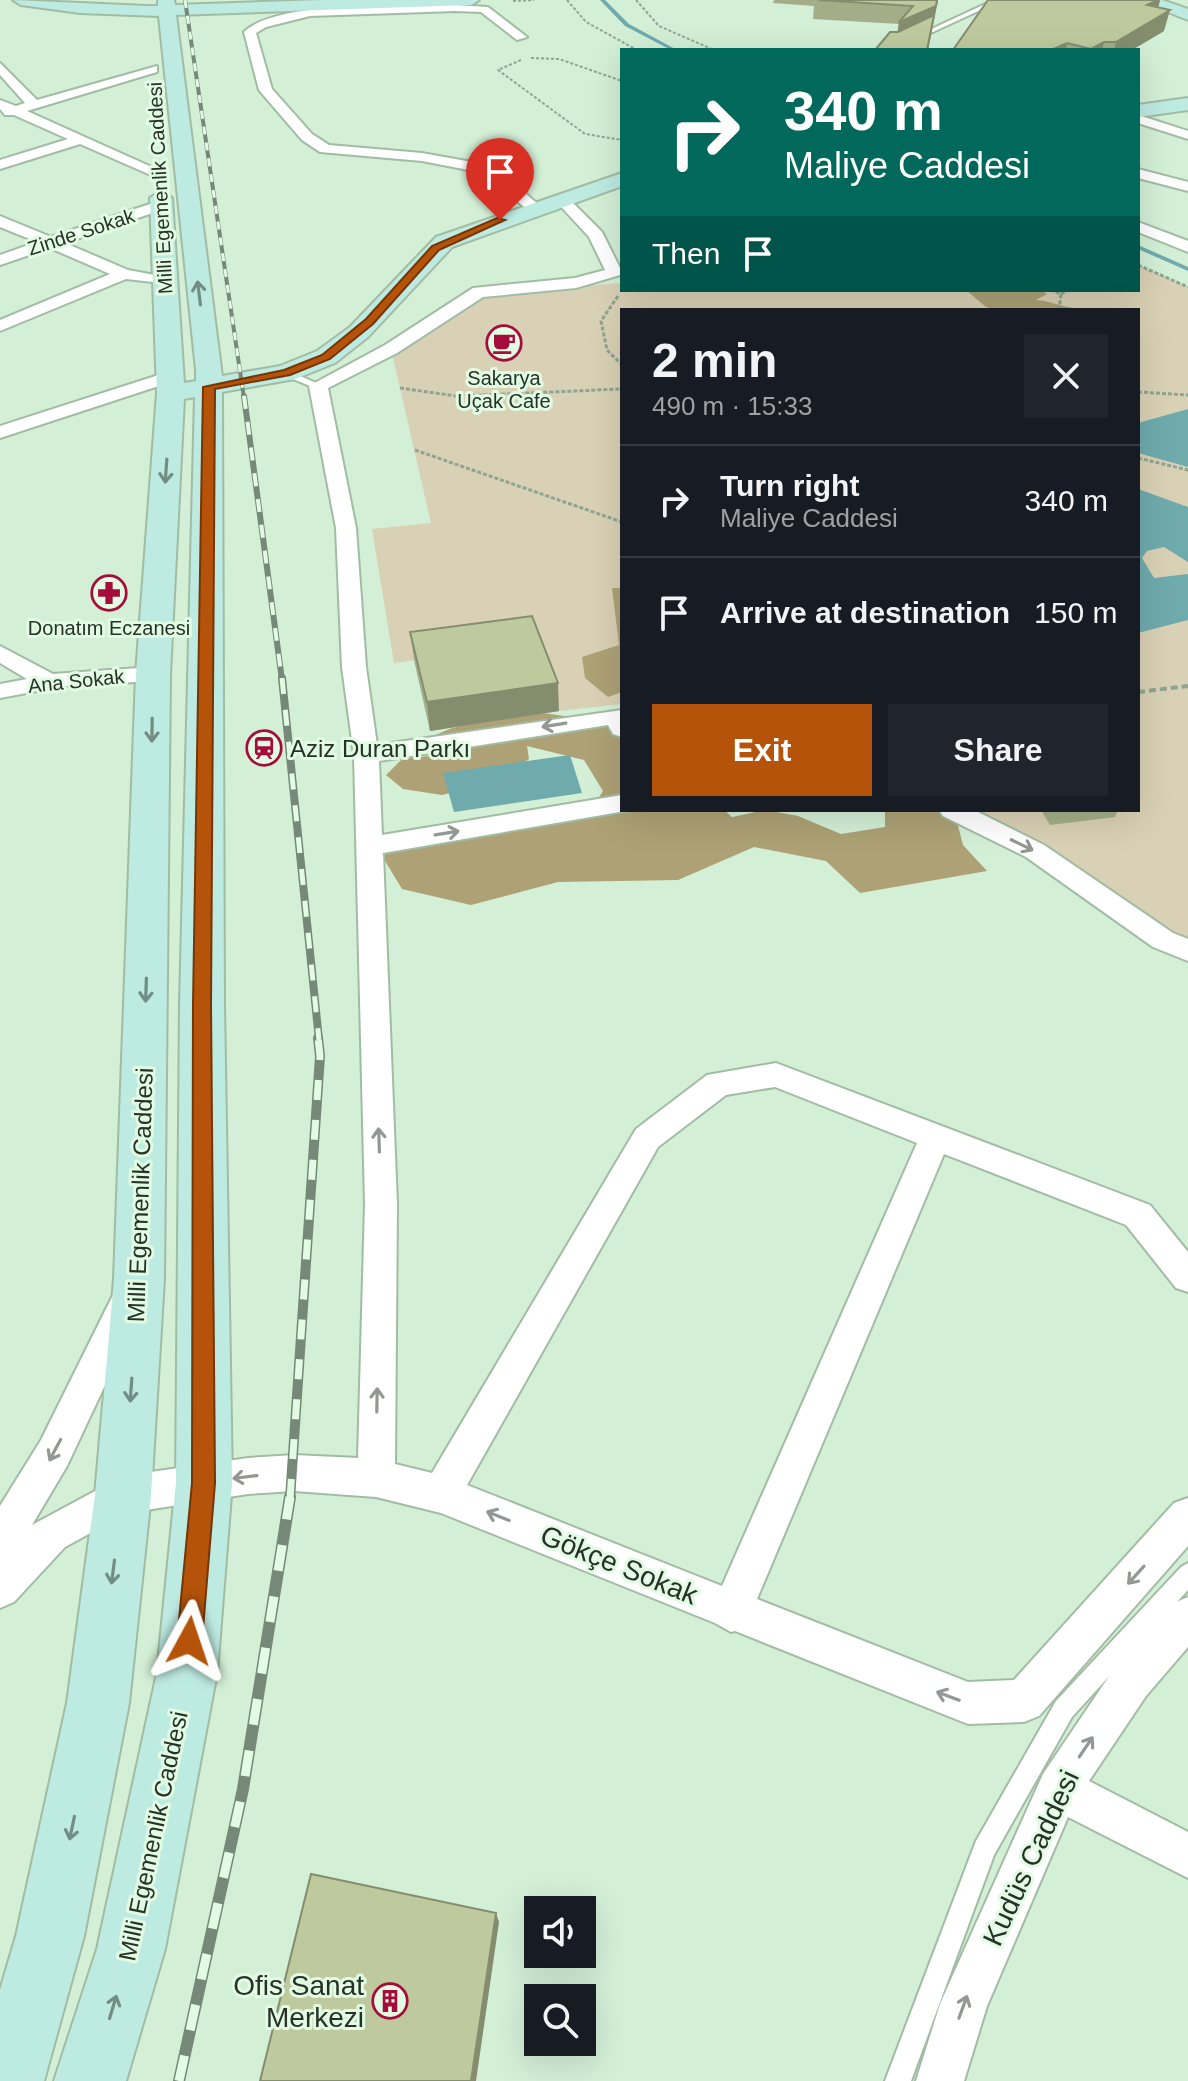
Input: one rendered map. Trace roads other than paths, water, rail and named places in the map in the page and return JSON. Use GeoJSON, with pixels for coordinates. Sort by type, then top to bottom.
{"type":"FeatureCollection","features":[{"type":"Feature","properties":{"kind":"main road"},"geometry":{"type":"LineString","coordinates":[[21,0],[40,4],[153,8],[471,0]]}},
{"type":"Feature","properties":{"kind":"main road"},"geometry":{"type":"LineString","coordinates":[[71,0],[153,8],[259,0]]}},
{"type":"Feature","properties":{"kind":"main road"},"geometry":{"type":"LineString","coordinates":[[1146,0],[1188,15]]}},
{"type":"Feature","properties":{"kind":"main road"},"geometry":{"type":"LineString","coordinates":[[1172,0],[1188,5]]}},
{"type":"Feature","properties":{"kind":"main road","name":"Milli Egemenlik Caddesi"},"geometry":{"type":"LineString","coordinates":[[153,8],[154,77]]}},
{"type":"Feature","properties":{"kind":"main road","name":"Milli Egemenlik Caddesi"},"geometry":{"type":"LineString","coordinates":[[90,2081],[131,1949],[187,1673],[204,1483],[202,1004],[190,381],[153,8]]}},
{"type":"Feature","properties":{"kind":"main road"},"geometry":{"type":"LineString","coordinates":[[1140,102],[1188,96]]}},
{"type":"Feature","properties":{"kind":"main road"},"geometry":{"type":"LineString","coordinates":[[1140,111],[1188,104]]}},
{"type":"Feature","properties":{"kind":"main road","name":"Milli Egemenlik Caddesi"},"geometry":{"type":"LineString","coordinates":[[8,2081],[50,1936],[98,1703],[123,1495],[139,1279],[153,674],[190,381],[165,281],[156,143]]}},
{"type":"Feature","properties":{"kind":"main road"},"geometry":{"type":"LineString","coordinates":[[190,381],[286,373],[326,357],[349,341],[444,242],[620,168]]}},
{"type":"Feature","properties":{"kind":"main road"},"geometry":{"type":"LineString","coordinates":[[190,381],[307,348],[330,332],[423,237],[529,204],[562,200],[620,180]]}},
{"type":"Feature","properties":{"kind":"street"},"geometry":{"type":"LineString","coordinates":[[521,37],[484,9],[455,8],[310,13],[262,24],[250,32],[266,90],[307,137],[325,149],[422,157],[489,169],[529,204]]}},
{"type":"Feature","properties":{"kind":"street"},"geometry":{"type":"LineString","coordinates":[[0,67],[34,105]]}},
{"type":"Feature","properties":{"kind":"street"},"geometry":{"type":"LineString","coordinates":[[0,115],[154,77]]}},
{"type":"Feature","properties":{"kind":"street"},"geometry":{"type":"LineString","coordinates":[[0,104],[158,173]]}},
{"type":"Feature","properties":{"kind":"street"},"geometry":{"type":"LineString","coordinates":[[1140,120],[1188,135]]}},
{"type":"Feature","properties":{"kind":"street"},"geometry":{"type":"LineString","coordinates":[[0,165],[82,139]]}},
{"type":"Feature","properties":{"kind":"street"},"geometry":{"type":"LineString","coordinates":[[1140,174],[1188,187]]}},
{"type":"Feature","properties":{"kind":"street"},"geometry":{"type":"LineString","coordinates":[[376,1478],[381,1204],[366,755],[354,667],[346,528],[318,386],[391,349],[479,292],[576,283],[614,272],[596,235],[562,200]]}},
{"type":"Feature","properties":{"kind":"street","name":"Zinde Sokak"},"geometry":{"type":"LineString","coordinates":[[0,260],[162,205]]}},
{"type":"Feature","properties":{"kind":"street"},"geometry":{"type":"LineString","coordinates":[[0,221],[124,274],[165,281]]}},
{"type":"Feature","properties":{"kind":"street"},"geometry":{"type":"LineString","coordinates":[[1140,228],[1188,247]]}},
{"type":"Feature","properties":{"kind":"street"},"geometry":{"type":"LineString","coordinates":[[0,326],[124,274]]}},
{"type":"Feature","properties":{"kind":"street"},"geometry":{"type":"LineString","coordinates":[[0,432],[190,381]]}},
{"type":"Feature","properties":{"kind":"street"},"geometry":{"type":"LineString","coordinates":[[0,653],[50,682]]}},
{"type":"Feature","properties":{"kind":"street","name":"Ana Sokak"},"geometry":{"type":"LineString","coordinates":[[0,691],[50,682],[153,674]]}},
{"type":"Feature","properties":{"kind":"street"},"geometry":{"type":"LineString","coordinates":[[366,755],[620,719]]}},
{"type":"Feature","properties":{"kind":"street"},"geometry":{"type":"LineString","coordinates":[[370,846],[620,804]]}},
{"type":"Feature","properties":{"kind":"street"},"geometry":{"type":"LineString","coordinates":[[956,812],[1035,851],[1163,940],[1188,951]]}},
{"type":"Feature","properties":{"kind":"street"},"geometry":{"type":"LineString","coordinates":[[441,1494],[647,1138],[718,1084],[776,1075],[1138,1215],[1188,1277]]}},
{"type":"Feature","properties":{"kind":"street"},"geometry":{"type":"LineString","coordinates":[[731,1612],[935,1137]]}},
{"type":"Feature","properties":{"kind":"street"},"geometry":{"type":"LineString","coordinates":[[0,1542],[54,1453],[139,1279]]}},
{"type":"Feature","properties":{"kind":"street","name":"Gökçe Sokak"},"geometry":{"type":"LineString","coordinates":[[0,1588],[51,1533],[123,1495],[248,1476],[294,1473],[376,1478],[441,1494],[731,1612],[968,1703],[1024,1701],[1188,1517]]}},
{"type":"Feature","properties":{"kind":"street","name":"Kudüs Caddesi"},"geometry":{"type":"LineString","coordinates":[[940,2081],[964,2004],[1058,1789],[1131,1681],[1188,1617]]}},
{"type":"Feature","properties":{"kind":"street"},"geometry":{"type":"LineString","coordinates":[[1058,1789],[1188,1856]]}},
{"type":"Feature","properties":{"kind":"lane"},"geometry":{"type":"LineString","coordinates":[[893,48],[999,0]]}},
{"type":"Feature","properties":{"kind":"lane"},"geometry":{"type":"LineString","coordinates":[[286,373],[318,386]]}},
{"type":"Feature","properties":{"kind":"lane"},"geometry":{"type":"LineString","coordinates":[[898,2081],[984,1849],[1056,1721],[1188,1574]]}},
{"type":"Feature","properties":{"kind":"water"},"geometry":{"type":"Polygon","coordinates":[[[1188,409],[1188,467],[1140,454],[1140,422],[1188,409]]]}},
{"type":"Feature","properties":{"kind":"water"},"geometry":{"type":"Polygon","coordinates":[[[1140,490],[1188,507],[1188,562],[1164,547],[1147,551],[1142,558],[1154,578],[1188,574],[1188,620],[1140,632],[1140,490]]]}},
{"type":"Feature","properties":{"kind":"water"},"geometry":{"type":"Polygon","coordinates":[[[570,755],[582,793],[454,812],[443,773],[570,755]]]}},
{"type":"Feature","properties":{"kind":"waterway"},"geometry":{"type":"LineString","coordinates":[[602,0],[627,25],[671,48]]}},
{"type":"Feature","properties":{"kind":"waterway"},"geometry":{"type":"LineString","coordinates":[[1140,248],[1188,269]]}},
{"type":"Feature","properties":{"kind":"railway"},"geometry":{"type":"LineString","coordinates":[[185,0],[244,398]]}},
{"type":"Feature","properties":{"kind":"railway"},"geometry":{"type":"LineString","coordinates":[[244,396],[282,680]]}},
{"type":"Feature","properties":{"kind":"railway"},"geometry":{"type":"LineString","coordinates":[[282,678],[319,1040]]}},
{"type":"Feature","properties":{"kind":"railway"},"geometry":{"type":"LineString","coordinates":[[290,1499],[320,1056],[318,1038]]}},
{"type":"Feature","properties":{"kind":"railway"},"geometry":{"type":"LineString","coordinates":[[179,2081],[243,1789],[290,1497]]}},
{"type":"Feature","properties":{"kind":"place","name":"Sakarya Uçak Cafe"},"geometry":{"type":"Point","coordinates":[504,343]}},
{"type":"Feature","properties":{"kind":"place","name":"Donatım Eczanesi"},"geometry":{"type":"Point","coordinates":[109,593]}},
{"type":"Feature","properties":{"kind":"place","name":"Aziz Duran Parkı"},"geometry":{"type":"Point","coordinates":[264,748]}},
{"type":"Feature","properties":{"kind":"place","name":"Ofis Sanat Merkezi"},"geometry":{"type":"Point","coordinates":[390,2001]}}]}
